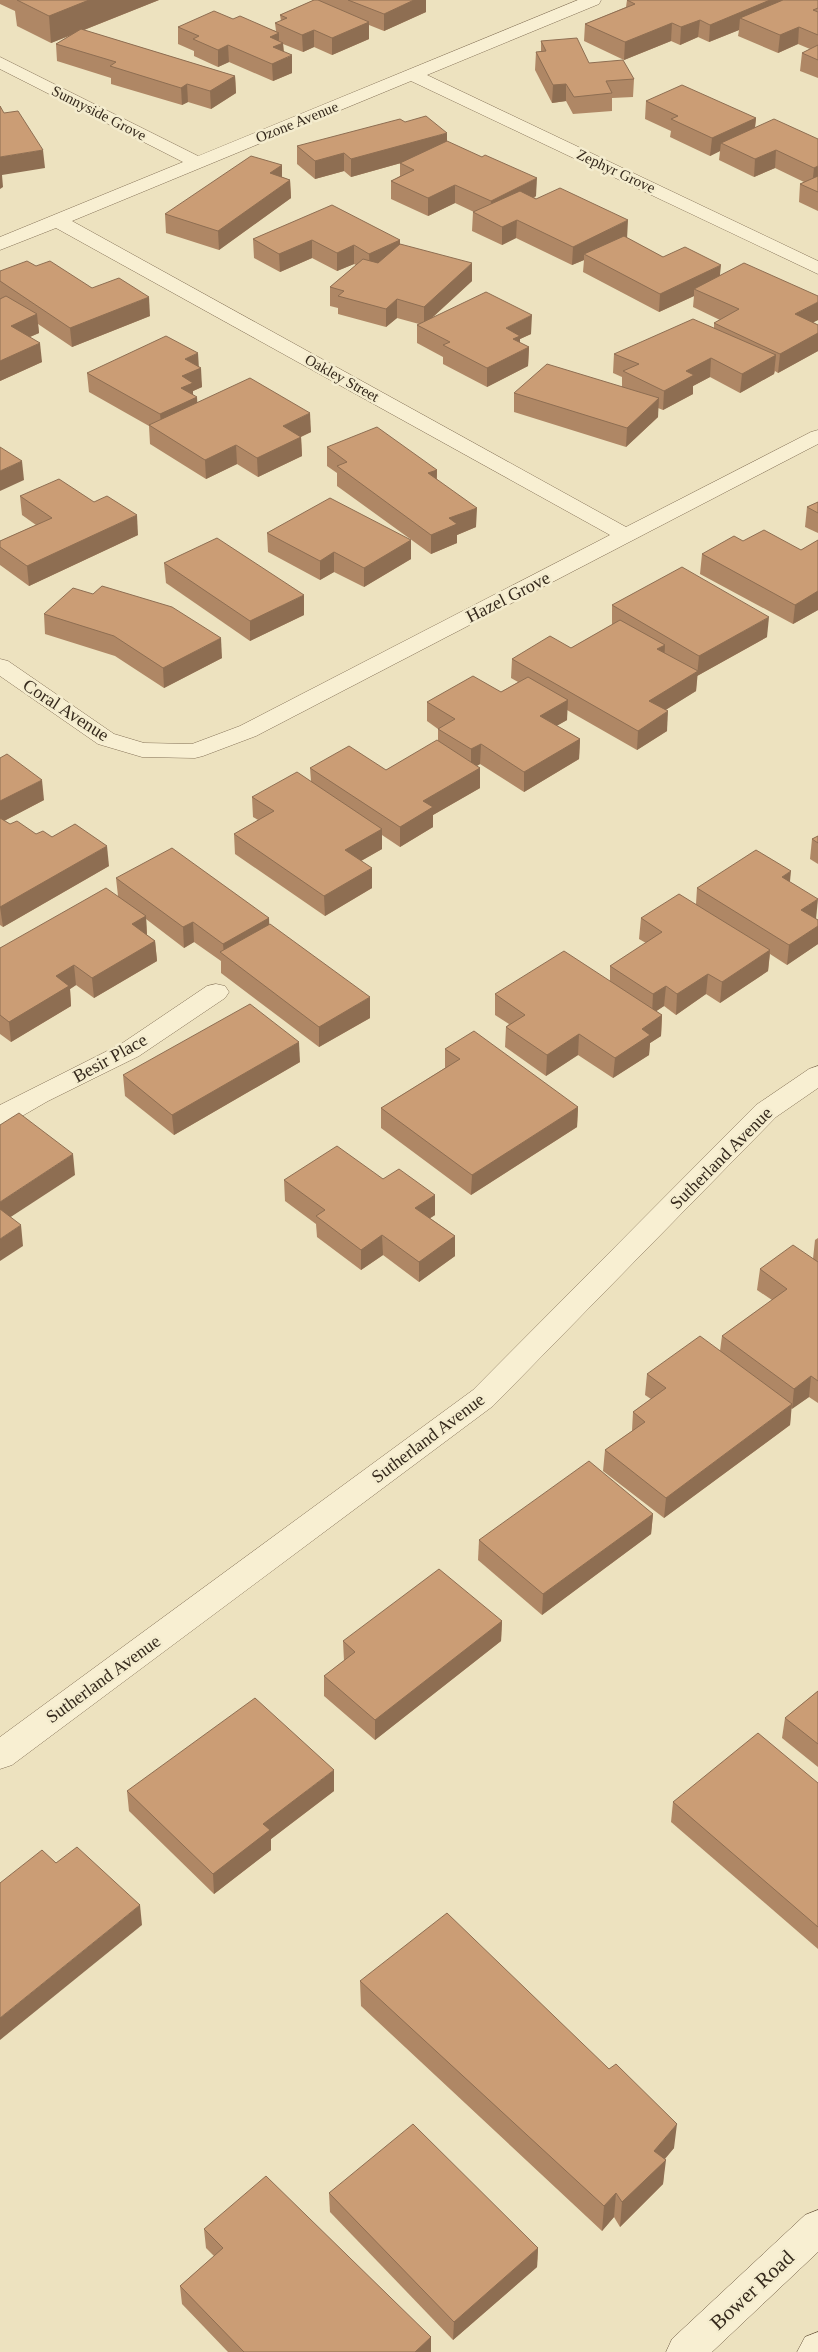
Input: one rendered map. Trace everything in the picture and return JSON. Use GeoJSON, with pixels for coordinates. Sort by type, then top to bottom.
{"type":"FeatureCollection","features":[{"type":"Feature","properties":{"kind":"street","name":"Ozone Avenue"},"geometry":{"type":"LineString","coordinates":[[0,244],[593,0]]}},
{"type":"Feature","properties":{"kind":"street","name":"Sunnyside Grove"},"geometry":{"type":"LineString","coordinates":[[0,62],[198,163]]}},
{"type":"Feature","properties":{"kind":"street","name":"Zephyr Grove"},"geometry":{"type":"LineString","coordinates":[[413,75],[818,268]]}},
{"type":"Feature","properties":{"kind":"street","name":"Oakley Street"},"geometry":{"type":"LineString","coordinates":[[56,220],[627,536]]}},
{"type":"Feature","properties":{"kind":"street","name":"Hazel Grove"},"geometry":{"type":"LineString","coordinates":[[195,751],[248,731],[818,436]]}},
{"type":"Feature","properties":{"kind":"street","name":"Coral Avenue"},"geometry":{"type":"LineString","coordinates":[[0,666],[106,739],[142,750],[195,751]]}},
{"type":"Feature","properties":{"kind":"street","name":"Besir Place"},"geometry":{"type":"LineString","coordinates":[[0,1117],[39,1095],[130,1050],[216,992]]}},
{"type":"Feature","properties":{"kind":"street","name":"Sutherland Avenue"},"geometry":{"type":"LineString","coordinates":[[0,1755],[483,1398],[766,1111],[818,1075]]}},
{"type":"Feature","properties":{"kind":"street","name":"Bower Road"},"geometry":{"type":"LineString","coordinates":[[685,2352],[818,2227]]}},
{"type":"Feature","properties":{"kind":"building"},"geometry":{"type":"Polygon","coordinates":[[[17,0],[89,0],[49,16],[17,0]]]}},
{"type":"Feature","properties":{"kind":"building"},"geometry":{"type":"Polygon","coordinates":[[[314,0],[369,22],[332,38],[314,30],[302,35],[275,23],[287,18],[280,15],[314,0]]]}},
{"type":"Feature","properties":{"kind":"building"},"geometry":{"type":"Polygon","coordinates":[[[348,0],[414,0],[384,14],[348,0]]]}},
{"type":"Feature","properties":{"kind":"building"},"geometry":{"type":"Polygon","coordinates":[[[627,0],[770,0],[710,25],[700,20],[681,27],[672,23],[625,42],[585,24],[635,4],[627,0]]]}},
{"type":"Feature","properties":{"kind":"building"},"geometry":{"type":"Polygon","coordinates":[[[783,0],[818,0],[818,8],[813,10],[818,12],[818,35],[799,27],[780,35],[740,18],[783,0]]]}},
{"type":"Feature","properties":{"kind":"building"},"geometry":{"type":"Polygon","coordinates":[[[214,11],[233,19],[240,16],[279,33],[270,37],[283,43],[273,47],[292,55],[272,64],[228,45],[218,50],[193,39],[199,36],[178,27],[214,11]]]}},
{"type":"Feature","properties":{"kind":"building"},"geometry":{"type":"Polygon","coordinates":[[[81,29],[235,76],[210,91],[187,84],[181,88],[110,66],[116,62],[56,44],[81,29]]]}},
{"type":"Feature","properties":{"kind":"building"},"geometry":{"type":"Polygon","coordinates":[[[577,38],[589,63],[623,60],[634,79],[606,81],[612,93],[574,97],[566,84],[553,85],[536,52],[546,51],[541,41],[577,38]]]}},
{"type":"Feature","properties":{"kind":"building"},"geometry":{"type":"Polygon","coordinates":[[[818,45],[818,60],[802,53],[818,45]]]}},
{"type":"Feature","properties":{"kind":"building"},"geometry":{"type":"Polygon","coordinates":[[[682,85],[756,118],[712,138],[671,119],[678,116],[646,101],[682,85]]]}},
{"type":"Feature","properties":{"kind":"building"},"geometry":{"type":"Polygon","coordinates":[[[0,106],[4,113],[18,111],[43,150],[0,157],[0,106]]]}},
{"type":"Feature","properties":{"kind":"building"},"geometry":{"type":"Polygon","coordinates":[[[426,116],[447,133],[351,159],[344,153],[315,161],[297,146],[400,119],[405,122],[426,116]]]}},
{"type":"Feature","properties":{"kind":"building"},"geometry":{"type":"Polygon","coordinates":[[[774,119],[818,139],[818,166],[814,168],[776,150],[755,159],[721,143],[774,119]]]}},
{"type":"Feature","properties":{"kind":"building"},"geometry":{"type":"Polygon","coordinates":[[[447,141],[482,157],[485,155],[537,178],[491,201],[455,185],[428,198],[391,181],[414,170],[400,163],[447,141]]]}},
{"type":"Feature","properties":{"kind":"building"},"geometry":{"type":"Polygon","coordinates":[[[251,156],[282,165],[270,173],[290,180],[218,231],[165,214],[251,156]]]}},
{"type":"Feature","properties":{"kind":"building"},"geometry":{"type":"Polygon","coordinates":[[[818,176],[818,192],[800,184],[818,176]]]}},
{"type":"Feature","properties":{"kind":"building"},"geometry":{"type":"Polygon","coordinates":[[[560,188],[628,220],[573,247],[517,220],[502,227],[473,212],[520,191],[536,199],[560,188]]]}},
{"type":"Feature","properties":{"kind":"building"},"geometry":{"type":"Polygon","coordinates":[[[332,205],[400,240],[369,254],[354,245],[337,253],[312,240],[279,254],[253,239],[332,205]]]}},
{"type":"Feature","properties":{"kind":"building"},"geometry":{"type":"Polygon","coordinates":[[[624,236],[663,257],[685,247],[721,265],[660,294],[584,254],[624,236]]]}},
{"type":"Feature","properties":{"kind":"building"},"geometry":{"type":"Polygon","coordinates":[[[400,244],[472,263],[424,307],[397,299],[386,309],[338,296],[344,291],[330,287],[363,259],[378,263],[400,244]]]}},
{"type":"Feature","properties":{"kind":"building"},"geometry":{"type":"Polygon","coordinates":[[[27,261],[36,266],[50,261],[92,288],[119,278],[149,297],[70,328],[0,281],[0,271],[27,261]]]}},
{"type":"Feature","properties":{"kind":"building"},"geometry":{"type":"Polygon","coordinates":[[[744,263],[818,296],[818,302],[795,314],[818,325],[818,333],[780,354],[714,323],[739,309],[694,289],[744,263]]]}},
{"type":"Feature","properties":{"kind":"building"},"geometry":{"type":"Polygon","coordinates":[[[486,292],[532,315],[506,328],[520,336],[513,339],[529,347],[487,368],[443,345],[450,342],[417,325],[486,292]]]}},
{"type":"Feature","properties":{"kind":"building"},"geometry":{"type":"Polygon","coordinates":[[[6,296],[37,314],[11,326],[40,343],[0,361],[0,299],[6,296]]]}},
{"type":"Feature","properties":{"kind":"building"},"geometry":{"type":"Polygon","coordinates":[[[693,319],[776,355],[742,374],[711,358],[686,371],[694,375],[664,391],[623,371],[639,364],[614,354],[693,319]]]}},
{"type":"Feature","properties":{"kind":"building"},"geometry":{"type":"Polygon","coordinates":[[[166,336],[198,353],[185,359],[201,368],[182,376],[193,383],[181,388],[197,397],[160,414],[87,373],[166,336]]]}},
{"type":"Feature","properties":{"kind":"building"},"geometry":{"type":"Polygon","coordinates":[[[547,364],[659,398],[627,428],[514,393],[547,364]]]}},
{"type":"Feature","properties":{"kind":"building"},"geometry":{"type":"Polygon","coordinates":[[[250,378],[310,413],[283,426],[301,437],[257,458],[236,445],[205,460],[149,425],[250,378]]]}},
{"type":"Feature","properties":{"kind":"building"},"geometry":{"type":"Polygon","coordinates":[[[377,427],[437,470],[428,473],[477,508],[449,518],[457,524],[431,535],[337,466],[347,462],[327,447],[377,427]]]}},
{"type":"Feature","properties":{"kind":"building"},"geometry":{"type":"Polygon","coordinates":[[[0,447],[22,461],[0,471],[0,447]]]}},
{"type":"Feature","properties":{"kind":"building"},"geometry":{"type":"Polygon","coordinates":[[[59,479],[94,502],[107,496],[137,515],[27,566],[0,547],[0,541],[52,518],[20,496],[59,479]]]}},
{"type":"Feature","properties":{"kind":"building"},"geometry":{"type":"Polygon","coordinates":[[[330,498],[411,540],[364,568],[334,552],[320,561],[267,533],[330,498]]]}},
{"type":"Feature","properties":{"kind":"building"},"geometry":{"type":"Polygon","coordinates":[[[818,502],[818,513],[807,507],[818,502]]]}},
{"type":"Feature","properties":{"kind":"building"},"geometry":{"type":"Polygon","coordinates":[[[764,530],[801,550],[818,540],[818,591],[795,605],[702,554],[734,536],[743,541],[764,530]]]}},
{"type":"Feature","properties":{"kind":"building"},"geometry":{"type":"Polygon","coordinates":[[[217,538],[304,595],[250,621],[164,563],[217,538]]]}},
{"type":"Feature","properties":{"kind":"building"},"geometry":{"type":"Polygon","coordinates":[[[682,567],[769,617],[699,656],[612,605],[682,567]]]}},
{"type":"Feature","properties":{"kind":"building"},"geometry":{"type":"Polygon","coordinates":[[[102,586],[172,607],[221,638],[163,668],[114,636],[44,614],[73,588],[93,594],[102,586]]]}},
{"type":"Feature","properties":{"kind":"building"},"geometry":{"type":"Polygon","coordinates":[[[620,620],[665,645],[657,649],[698,671],[649,701],[668,711],[638,731],[512,659],[550,636],[571,648],[620,620]]]}},
{"type":"Feature","properties":{"kind":"building"},"geometry":{"type":"Polygon","coordinates":[[[473,676],[501,692],[528,677],[568,700],[540,716],[580,739],[524,772],[481,744],[471,749],[438,729],[455,719],[427,702],[473,676]]]}},
{"type":"Feature","properties":{"kind":"building"},"geometry":{"type":"Polygon","coordinates":[[[437,740],[480,768],[423,801],[433,807],[400,827],[310,768],[349,746],[386,770],[437,740]]]}},
{"type":"Feature","properties":{"kind":"building"},"geometry":{"type":"Polygon","coordinates":[[[7,754],[42,780],[0,801],[0,758],[7,754]]]}},
{"type":"Feature","properties":{"kind":"building"},"geometry":{"type":"Polygon","coordinates":[[[297,772],[382,829],[345,850],[372,868],[324,896],[234,834],[274,811],[252,797],[297,772]]]}},
{"type":"Feature","properties":{"kind":"building"},"geometry":{"type":"Polygon","coordinates":[[[0,818],[10,824],[17,821],[36,834],[43,831],[52,837],[75,824],[107,846],[0,907],[0,818]]]}},
{"type":"Feature","properties":{"kind":"building"},"geometry":{"type":"Polygon","coordinates":[[[818,836],[818,843],[812,839],[818,836]]]}},
{"type":"Feature","properties":{"kind":"building"},"geometry":{"type":"Polygon","coordinates":[[[172,848],[269,918],[223,944],[193,922],[183,927],[116,878],[172,848]]]}},
{"type":"Feature","properties":{"kind":"building"},"geometry":{"type":"Polygon","coordinates":[[[756,850],[791,871],[782,877],[818,899],[801,910],[818,920],[818,926],[789,945],[697,888],[756,850]]]}},
{"type":"Feature","properties":{"kind":"building"},"geometry":{"type":"Polygon","coordinates":[[[106,888],[146,916],[132,924],[155,941],[92,978],[74,965],[56,976],[69,986],[9,1022],[0,1015],[0,948],[106,888]]]}},
{"type":"Feature","properties":{"kind":"building"},"geometry":{"type":"Polygon","coordinates":[[[679,894],[770,950],[722,982],[708,974],[677,994],[666,986],[653,994],[610,966],[662,932],[641,918],[679,894]]]}},
{"type":"Feature","properties":{"kind":"building"},"geometry":{"type":"Polygon","coordinates":[[[270,924],[370,997],[319,1027],[220,952],[270,924]]]}},
{"type":"Feature","properties":{"kind":"building"},"geometry":{"type":"Polygon","coordinates":[[[564,951],[662,1015],[642,1029],[650,1035],[615,1058],[579,1034],[547,1055],[506,1027],[525,1015],[495,994],[564,951]]]}},
{"type":"Feature","properties":{"kind":"building"},"geometry":{"type":"Polygon","coordinates":[[[250,1004],[299,1042],[172,1115],[123,1075],[250,1004]]]}},
{"type":"Feature","properties":{"kind":"building"},"geometry":{"type":"Polygon","coordinates":[[[474,1031],[578,1107],[472,1175],[381,1108],[460,1059],[445,1049],[474,1031]]]}},
{"type":"Feature","properties":{"kind":"building"},"geometry":{"type":"Polygon","coordinates":[[[19,1113],[73,1154],[0,1202],[0,1125],[19,1113]]]}},
{"type":"Feature","properties":{"kind":"building"},"geometry":{"type":"Polygon","coordinates":[[[337,1146],[383,1179],[399,1169],[435,1195],[415,1208],[455,1236],[419,1262],[382,1235],[361,1250],[316,1216],[325,1210],[284,1180],[337,1146]]]}},
{"type":"Feature","properties":{"kind":"building"},"geometry":{"type":"Polygon","coordinates":[[[0,1209],[21,1225],[0,1239],[0,1209]]]}},
{"type":"Feature","properties":{"kind":"building"},"geometry":{"type":"Polygon","coordinates":[[[793,1245],[818,1262],[818,1381],[811,1376],[794,1389],[722,1336],[787,1289],[760,1269],[793,1245]]]}},
{"type":"Feature","properties":{"kind":"building"},"geometry":{"type":"Polygon","coordinates":[[[700,1336],[792,1404],[666,1498],[605,1450],[645,1422],[633,1412],[666,1388],[647,1374],[700,1336]]]}},
{"type":"Feature","properties":{"kind":"building"},"geometry":{"type":"Polygon","coordinates":[[[589,1461],[653,1514],[543,1594],[479,1540],[589,1461]]]}},
{"type":"Feature","properties":{"kind":"building"},"geometry":{"type":"Polygon","coordinates":[[[439,1569],[502,1621],[375,1720],[324,1676],[355,1652],[343,1641],[439,1569]]]}},
{"type":"Feature","properties":{"kind":"building"},"geometry":{"type":"Polygon","coordinates":[[[818,1691],[818,1744],[785,1718],[818,1691]]]}},
{"type":"Feature","properties":{"kind":"building"},"geometry":{"type":"Polygon","coordinates":[[[255,1698],[334,1770],[263,1824],[270,1830],[213,1874],[127,1791],[255,1698]]]}},
{"type":"Feature","properties":{"kind":"building"},"geometry":{"type":"Polygon","coordinates":[[[758,1733],[818,1783],[818,1927],[673,1802],[758,1733]]]}},
{"type":"Feature","properties":{"kind":"building"},"geometry":{"type":"Polygon","coordinates":[[[77,1847],[140,1905],[0,2018],[0,1883],[42,1850],[56,1863],[77,1847]]]}},
{"type":"Feature","properties":{"kind":"building"},"geometry":{"type":"Polygon","coordinates":[[[447,1913],[609,2069],[616,2064],[677,2124],[654,2151],[666,2160],[622,2202],[616,2193],[604,2206],[360,1981],[447,1913]]]}},
{"type":"Feature","properties":{"kind":"building"},"geometry":{"type":"Polygon","coordinates":[[[413,2124],[538,2248],[454,2322],[329,2193],[413,2124]]]}},
{"type":"Feature","properties":{"kind":"building"},"geometry":{"type":"Polygon","coordinates":[[[266,2176],[431,2337],[415,2352],[244,2352],[180,2286],[223,2248],[204,2229],[266,2176]]]}}]}
